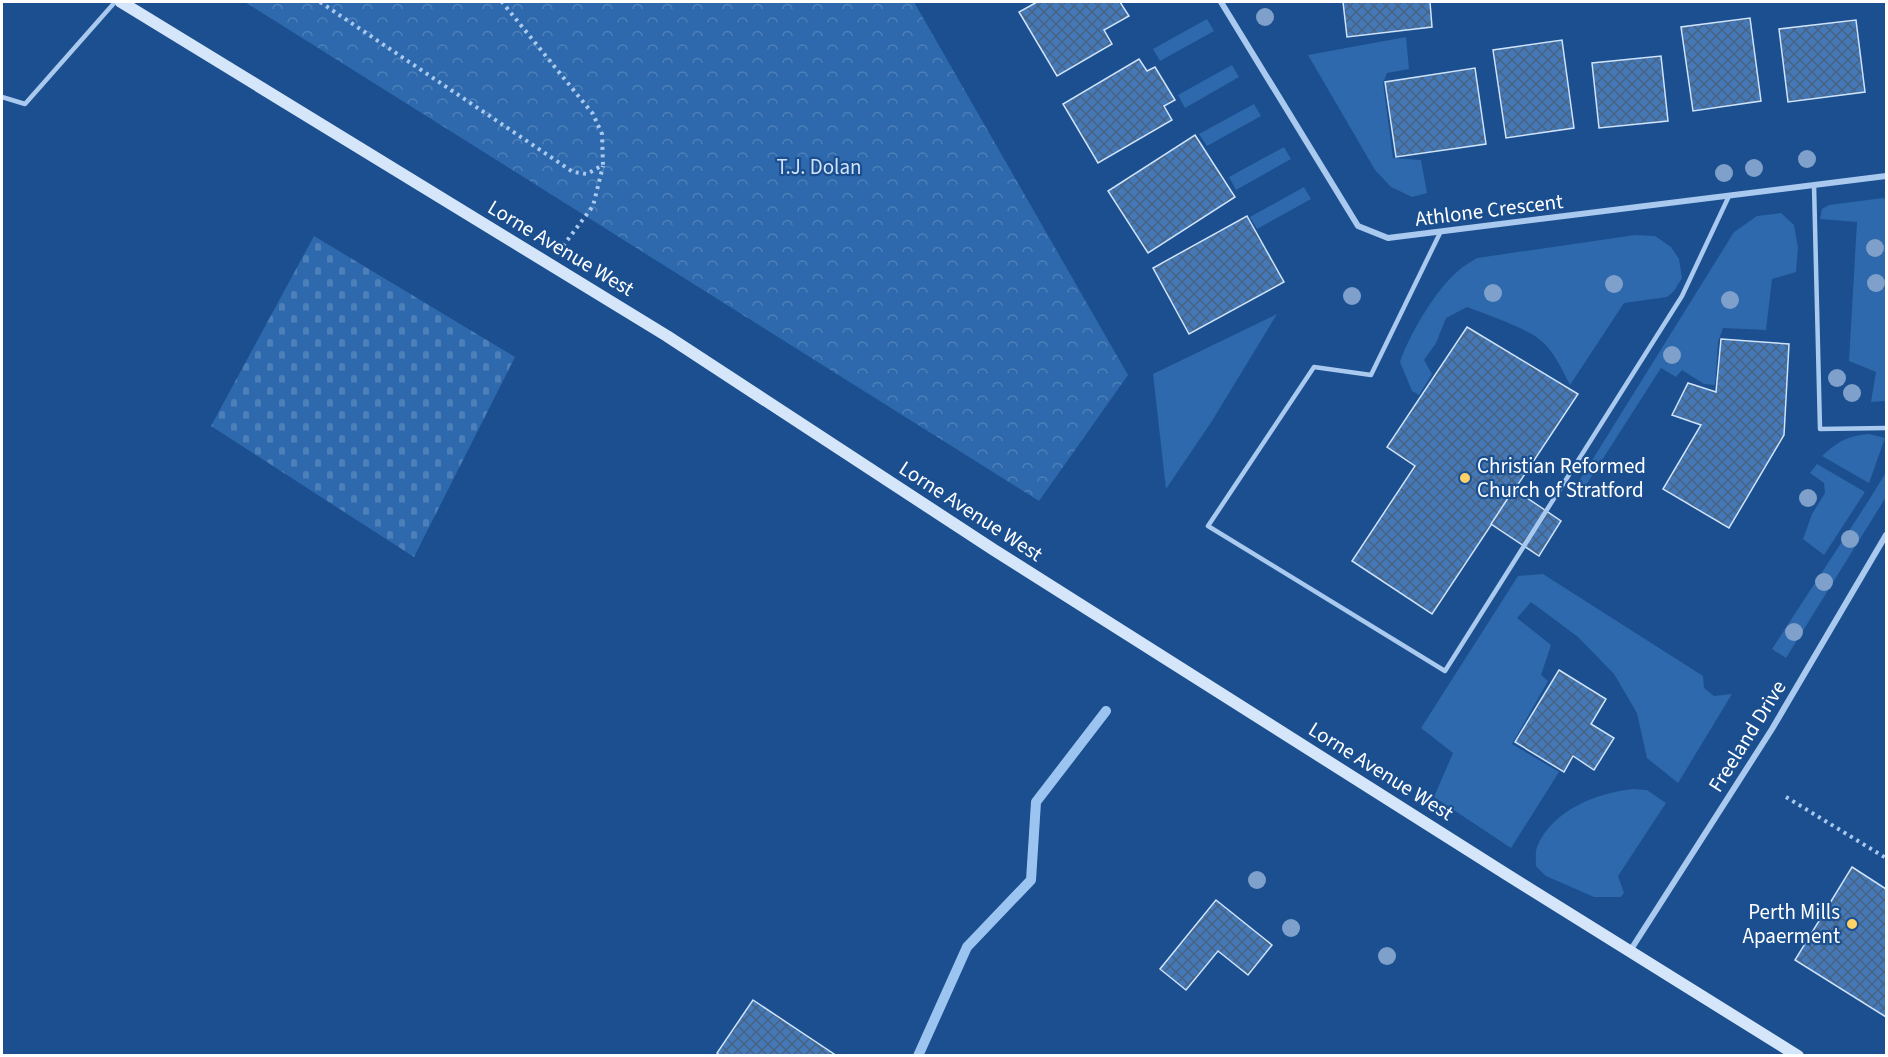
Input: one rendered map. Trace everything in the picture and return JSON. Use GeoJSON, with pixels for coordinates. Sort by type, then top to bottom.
{"type":"FeatureCollection","features":[{"type":"Feature","properties":{"kind":"main road","name":"Lorne Avenue West"},"geometry":{"type":"LineString","coordinates":[[121,2],[667,336],[994,550],[1798,1056]]}},
{"type":"Feature","properties":{"kind":"street","name":"Athlone Crescent"},"geometry":{"type":"LineString","coordinates":[[1221,2],[1358,226],[1388,238],[1887,176]]}},
{"type":"Feature","properties":{"kind":"street","name":"Freeland Drive"},"geometry":{"type":"LineString","coordinates":[[1630,951],[1772,729],[1887,535]]}},
{"type":"Feature","properties":{"kind":"lane"},"geometry":{"type":"LineString","coordinates":[[2,97],[25,104],[115,2]]}},
{"type":"Feature","properties":{"kind":"lane"},"geometry":{"type":"LineString","coordinates":[[1814,185],[1820,429],[1887,428]]}},
{"type":"Feature","properties":{"kind":"lane"},"geometry":{"type":"LineString","coordinates":[[1440,233],[1371,375],[1314,367],[1208,526],[1445,671],[1682,296],[1730,196]]}},
{"type":"Feature","properties":{"kind":"path"},"geometry":{"type":"LineString","coordinates":[[320,2],[573,172],[587,174],[603,165]]}},
{"type":"Feature","properties":{"kind":"path"},"geometry":{"type":"LineString","coordinates":[[502,2],[593,114],[602,135],[603,165],[592,206],[549,264]]}},
{"type":"Feature","properties":{"kind":"path"},"geometry":{"type":"LineString","coordinates":[[1786,796],[1887,858]]}},
{"type":"Feature","properties":{"kind":"green space","name":"T.J. Dolan"},"geometry":{"type":"Polygon","coordinates":[[[245,2],[914,2],[1128,375],[1039,501],[245,2]]]}},
{"type":"Feature","properties":{"kind":"green space"},"geometry":{"type":"Polygon","coordinates":[[[1207,19],[1214,31],[1160,61],[1153,49],[1207,19]]]}},
{"type":"Feature","properties":{"kind":"green space"},"geometry":{"type":"Polygon","coordinates":[[[1406,37],[1409,69],[1387,73],[1383,83],[1393,158],[1421,160],[1427,193],[1412,197],[1391,187],[1375,170],[1308,55],[1406,37]]]}},
{"type":"Feature","properties":{"kind":"green space"},"geometry":{"type":"Polygon","coordinates":[[[1232,65],[1239,77],[1185,108],[1178,95],[1232,65]]]}},
{"type":"Feature","properties":{"kind":"green space"},"geometry":{"type":"Polygon","coordinates":[[[1254,104],[1261,116],[1207,146],[1199,134],[1254,104]]]}},
{"type":"Feature","properties":{"kind":"green space"},"geometry":{"type":"Polygon","coordinates":[[[1284,147],[1291,159],[1236,190],[1229,177],[1284,147]]]}},
{"type":"Feature","properties":{"kind":"green space"},"geometry":{"type":"Polygon","coordinates":[[[1304,187],[1311,199],[1257,229],[1250,217],[1304,187]]]}},
{"type":"Feature","properties":{"kind":"green space"},"geometry":{"type":"Polygon","coordinates":[[[1886,199],[1886,401],[1871,402],[1876,372],[1849,361],[1857,222],[1820,219],[1822,209],[1829,205],[1886,199]]]}},
{"type":"Feature","properties":{"kind":"green space"},"geometry":{"type":"Polygon","coordinates":[[[1781,213],[1794,225],[1798,248],[1796,272],[1772,279],[1766,330],[1723,328],[1718,342],[1715,385],[1704,384],[1682,370],[1676,377],[1661,368],[1579,496],[1573,491],[1734,232],[1757,216],[1781,213]]]}},
{"type":"Feature","properties":{"kind":"green space"},"geometry":{"type":"Polygon","coordinates":[[[1635,235],[1655,236],[1671,247],[1679,259],[1682,278],[1667,297],[1624,303],[1570,385],[1553,354],[1539,339],[1514,325],[1467,307],[1446,318],[1436,343],[1424,360],[1432,374],[1419,395],[1412,391],[1400,362],[1404,351],[1432,301],[1460,269],[1477,258],[1635,235]]]}},
{"type":"Feature","properties":{"kind":"green space"},"geometry":{"type":"Polygon","coordinates":[[[314,236],[515,357],[414,557],[211,426],[314,236]]]}},
{"type":"Feature","properties":{"kind":"green space"},"geometry":{"type":"Polygon","coordinates":[[[1277,314],[1212,421],[1166,489],[1153,374],[1277,314]]]}},
{"type":"Feature","properties":{"kind":"green space"},"geometry":{"type":"Polygon","coordinates":[[[1869,434],[1885,438],[1869,483],[1822,456],[1843,440],[1869,434]]]}},
{"type":"Feature","properties":{"kind":"green space"},"geometry":{"type":"Polygon","coordinates":[[[1817,464],[1865,492],[1824,555],[1803,539],[1812,514],[1825,493],[1824,483],[1810,473],[1817,464]]]}},
{"type":"Feature","properties":{"kind":"green space"},"geometry":{"type":"Polygon","coordinates":[[[1886,465],[1886,497],[1786,658],[1772,649],[1869,500],[1885,474],[1886,465]]]}},
{"type":"Feature","properties":{"kind":"green space"},"geometry":{"type":"Polygon","coordinates":[[[1543,574],[1703,676],[1704,688],[1714,696],[1732,694],[1678,783],[1647,758],[1637,713],[1614,674],[1578,637],[1531,602],[1517,618],[1551,645],[1541,675],[1548,681],[1512,744],[1559,772],[1511,848],[1434,797],[1453,753],[1421,728],[1518,576],[1543,574]]]}},
{"type":"Feature","properties":{"kind":"green space"},"geometry":{"type":"Polygon","coordinates":[[[1633,789],[1647,790],[1666,803],[1618,876],[1624,893],[1621,897],[1594,897],[1546,876],[1536,866],[1536,849],[1544,834],[1564,813],[1591,799],[1633,789]]]}},
{"type":"Feature","properties":{"kind":"building"},"geometry":{"type":"Polygon","coordinates":[[[1037,2],[1120,2],[1129,16],[1104,30],[1112,44],[1057,76],[1019,12],[1037,2]]]}},
{"type":"Feature","properties":{"kind":"building"},"geometry":{"type":"Polygon","coordinates":[[[1343,2],[1430,2],[1432,27],[1347,37],[1343,2]]]}},
{"type":"Feature","properties":{"kind":"building"},"geometry":{"type":"Polygon","coordinates":[[[1750,18],[1761,101],[1693,111],[1681,27],[1750,18]]]}},
{"type":"Feature","properties":{"kind":"building"},"geometry":{"type":"Polygon","coordinates":[[[1856,20],[1865,92],[1788,102],[1779,29],[1856,20]]]}},
{"type":"Feature","properties":{"kind":"building"},"geometry":{"type":"Polygon","coordinates":[[[1562,40],[1574,128],[1506,138],[1493,50],[1562,40]]]}},
{"type":"Feature","properties":{"kind":"building"},"geometry":{"type":"Polygon","coordinates":[[[1661,56],[1668,121],[1599,128],[1592,63],[1661,56]]]}},
{"type":"Feature","properties":{"kind":"building"},"geometry":{"type":"Polygon","coordinates":[[[1139,59],[1147,71],[1155,67],[1175,100],[1164,106],[1172,120],[1098,163],[1063,104],[1139,59]]]}},
{"type":"Feature","properties":{"kind":"building"},"geometry":{"type":"Polygon","coordinates":[[[1475,68],[1486,144],[1396,157],[1385,82],[1475,68]]]}},
{"type":"Feature","properties":{"kind":"building"},"geometry":{"type":"Polygon","coordinates":[[[1195,135],[1235,197],[1148,253],[1108,191],[1195,135]]]}},
{"type":"Feature","properties":{"kind":"building"},"geometry":{"type":"Polygon","coordinates":[[[1247,216],[1284,282],[1189,334],[1153,268],[1247,216]]]}},
{"type":"Feature","properties":{"kind":"building","name":"Christian Reformed Church of Stratford"},"geometry":{"type":"Polygon","coordinates":[[[1467,327],[1578,394],[1432,614],[1352,561],[1415,466],[1387,447],[1467,327]]]}},
{"type":"Feature","properties":{"kind":"building"},"geometry":{"type":"Polygon","coordinates":[[[1721,339],[1789,344],[1784,435],[1729,528],[1663,489],[1701,425],[1672,415],[1688,383],[1716,392],[1721,339]]]}},
{"type":"Feature","properties":{"kind":"building"},"geometry":{"type":"Polygon","coordinates":[[[1514,489],[1561,521],[1539,556],[1491,524],[1514,489]]]}},
{"type":"Feature","properties":{"kind":"building"},"geometry":{"type":"Polygon","coordinates":[[[1559,670],[1606,699],[1591,724],[1614,738],[1594,770],[1573,756],[1564,772],[1515,742],[1559,670]]]}},
{"type":"Feature","properties":{"kind":"building","name":"Perth Mills Apaerment"},"geometry":{"type":"Polygon","coordinates":[[[1852,867],[1886,889],[1886,1017],[1795,960],[1852,867]]]}},
{"type":"Feature","properties":{"kind":"building"},"geometry":{"type":"Polygon","coordinates":[[[1216,900],[1272,945],[1248,975],[1218,951],[1186,990],[1160,969],[1216,900]]]}},
{"type":"Feature","properties":{"kind":"building"},"geometry":{"type":"Polygon","coordinates":[[[753,1000],[837,1056],[721,1056],[717,1053],[753,1000]]]}},
{"type":"Feature","properties":{"kind":"waterway"},"geometry":{"type":"LineString","coordinates":[[918,1056],[967,947],[1031,880],[1036,802],[1106,711]]}},
{"type":"Feature","properties":{"kind":"place","name":"Christian Reformed Church of Stratford"},"geometry":{"type":"Point","coordinates":[1465,478]}},
{"type":"Feature","properties":{"kind":"place","name":"Perth Mills Apaerment"},"geometry":{"type":"Point","coordinates":[1852,924]}}]}
